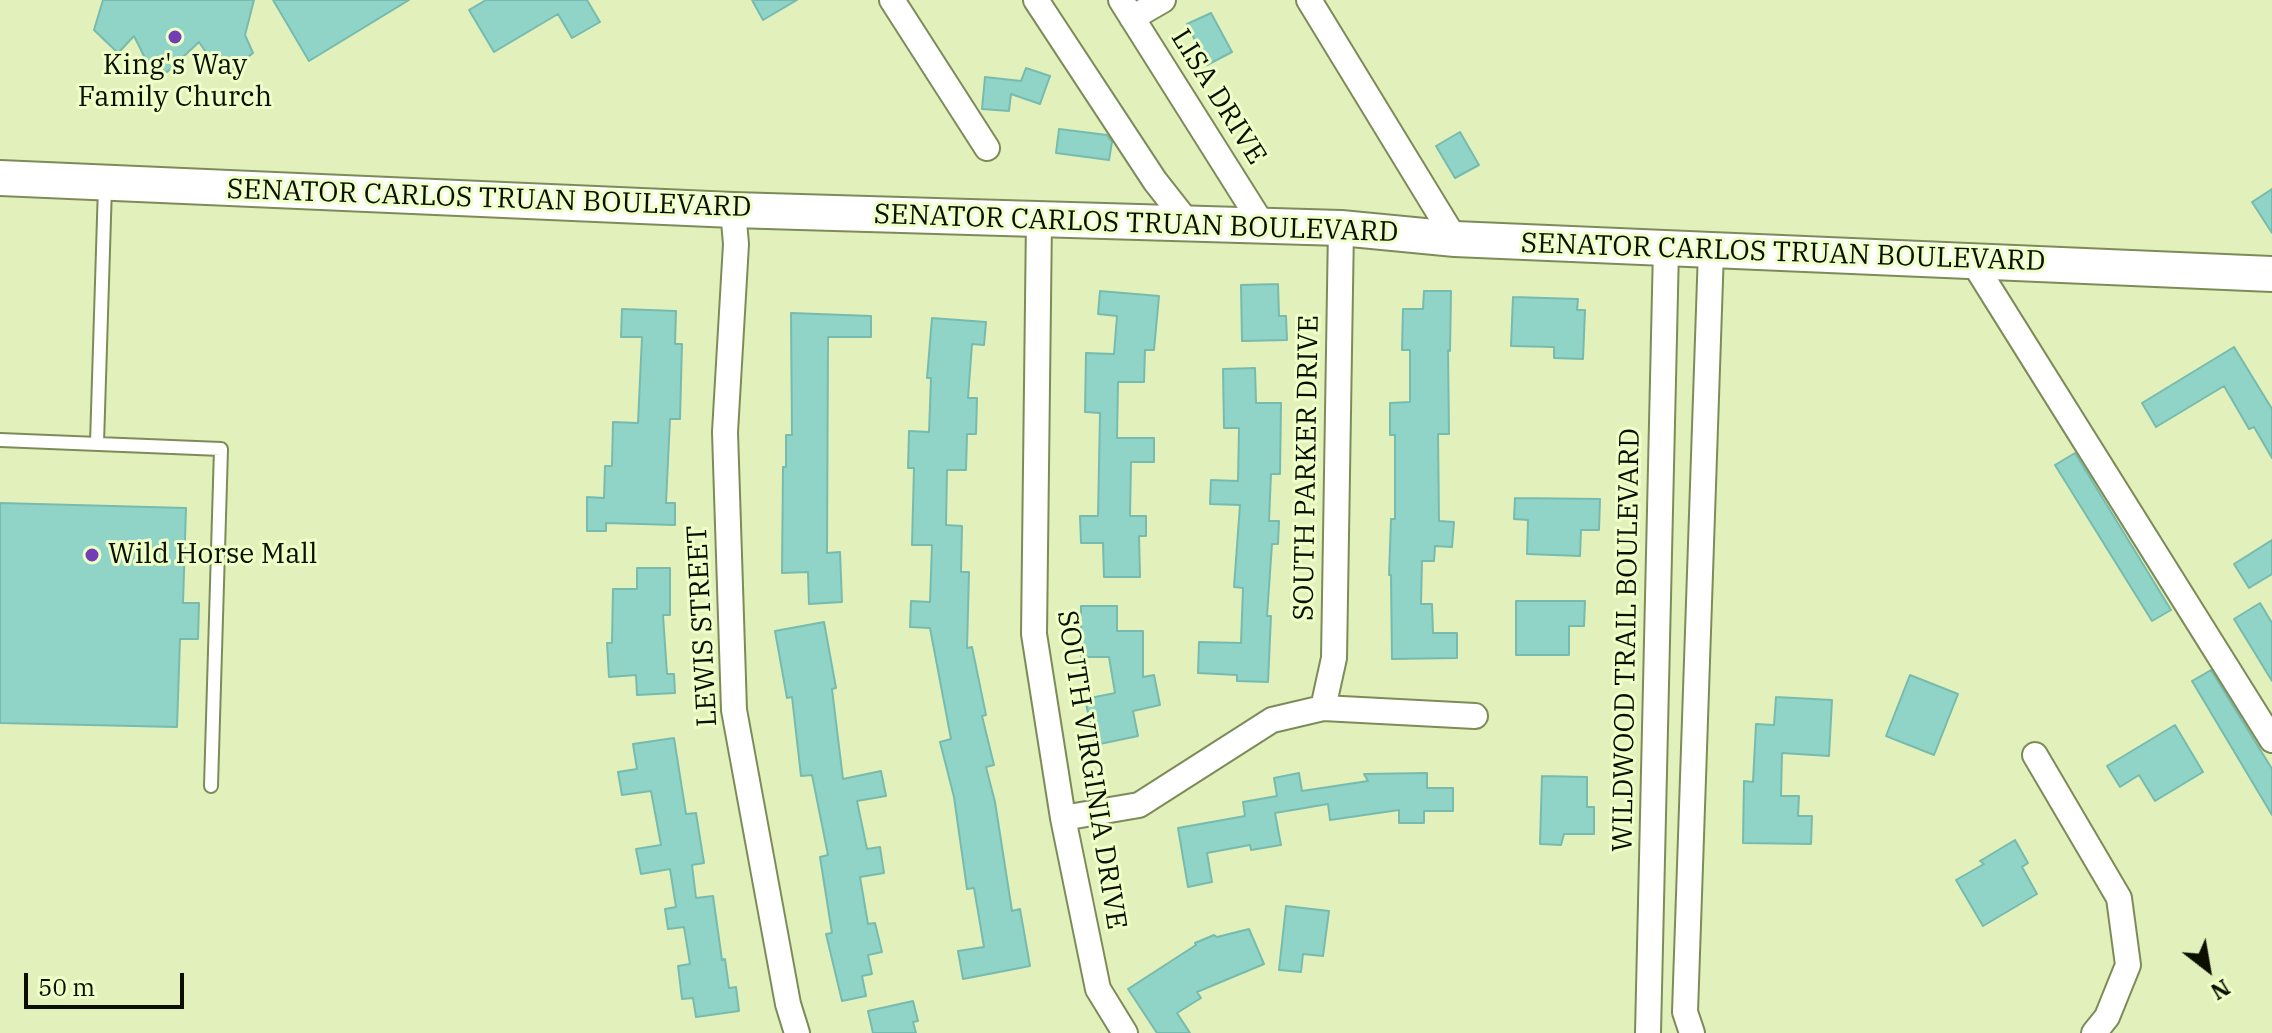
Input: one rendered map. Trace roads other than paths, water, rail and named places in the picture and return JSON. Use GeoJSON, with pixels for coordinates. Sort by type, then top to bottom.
{"type":"FeatureCollection","features":[{"type":"Feature","properties":{"kind":"main road","name":"SENATOR CARLOS TRUAN BOULEVARD"},"geometry":{"type":"LineString","coordinates":[[0,178],[733,210],[1341,228],[1455,239],[2272,274]]}},
{"type":"Feature","properties":{"kind":"street"},"geometry":{"type":"LineString","coordinates":[[892,0],[987,148]]}},
{"type":"Feature","properties":{"kind":"street"},"geometry":{"type":"LineString","coordinates":[[1036,0],[1155,181],[1188,223]]}},
{"type":"Feature","properties":{"kind":"street"},"geometry":{"type":"LineString","coordinates":[[1126,9],[1163,0]]}},
{"type":"Feature","properties":{"kind":"street"},"geometry":{"type":"LineString","coordinates":[[1309,0],[1455,239]]}},
{"type":"Feature","properties":{"kind":"street","name":"LISA DRIVE"},"geometry":{"type":"LineString","coordinates":[[1126,9],[1264,227]]}},
{"type":"Feature","properties":{"kind":"street","name":"LEWIS STREET"},"geometry":{"type":"LineString","coordinates":[[733,210],[736,244],[725,432],[734,710],[788,1004],[797,1033]]}},
{"type":"Feature","properties":{"kind":"street","name":"SOUTH VIRGINIA DRIVE"},"geometry":{"type":"LineString","coordinates":[[1039,219],[1034,634],[1063,818],[1098,989],[1125,1033]]}},
{"type":"Feature","properties":{"kind":"street","name":"SOUTH PARKER DRIVE"},"geometry":{"type":"LineString","coordinates":[[1323,708],[1334,658],[1341,228]]}},
{"type":"Feature","properties":{"kind":"street","name":"WILDWOOD TRAIL BOULEVARD"},"geometry":{"type":"LineString","coordinates":[[1648,1033],[1666,249]]}},
{"type":"Feature","properties":{"kind":"street"},"geometry":{"type":"LineString","coordinates":[[1692,1033],[1685,1012],[1711,251]]}},
{"type":"Feature","properties":{"kind":"street"},"geometry":{"type":"LineString","coordinates":[[1973,262],[2272,740]]}},
{"type":"Feature","properties":{"kind":"street"},"geometry":{"type":"LineString","coordinates":[[1658,580],[1700,582]]}},
{"type":"Feature","properties":{"kind":"street"},"geometry":{"type":"LineString","coordinates":[[1063,818],[1139,805],[1272,720],[1323,708],[1475,716]]}},
{"type":"Feature","properties":{"kind":"street"},"geometry":{"type":"LineString","coordinates":[[2035,755],[2119,898],[2128,965],[2107,1017],[2094,1033]]}},
{"type":"Feature","properties":{"kind":"street"},"geometry":{"type":"LineString","coordinates":[[1650,896],[1689,898]]}},
{"type":"Feature","properties":{"kind":"lane"},"geometry":{"type":"LineString","coordinates":[[97,443],[105,183]]}},
{"type":"Feature","properties":{"kind":"lane"},"geometry":{"type":"LineString","coordinates":[[0,440],[221,449],[211,786]]}},
{"type":"Feature","properties":{"kind":"place","name":"King's Way Family Church"},"geometry":{"type":"Point","coordinates":[175,37]}},
{"type":"Feature","properties":{"kind":"place","name":"Wild Horse Mall"},"geometry":{"type":"Point","coordinates":[92,555]}}]}
